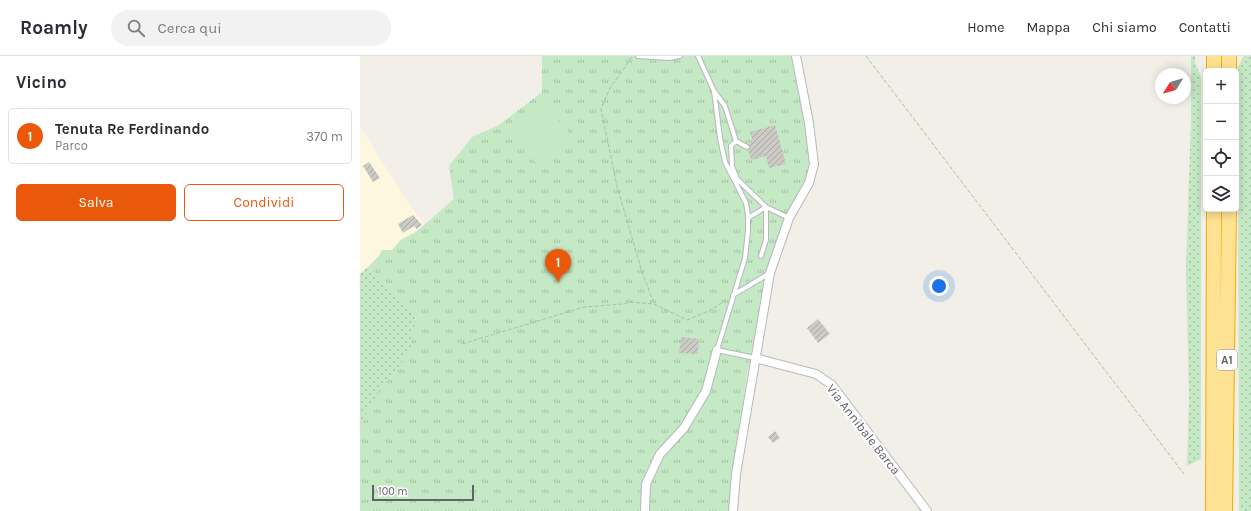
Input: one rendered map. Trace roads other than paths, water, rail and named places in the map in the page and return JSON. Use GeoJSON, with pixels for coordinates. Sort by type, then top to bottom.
{"type":"FeatureCollection","features":[{"type":"Feature","properties":{"kind":"highway"},"geometry":{"type":"LineString","coordinates":[[1214,56],[1214,68]]}},
{"type":"Feature","properties":{"kind":"highway"},"geometry":{"type":"LineString","coordinates":[[1229,56],[1229,68]]}},
{"type":"Feature","properties":{"kind":"highway","name":"A1"},"geometry":{"type":"LineString","coordinates":[[1213,511],[1214,212]]}},
{"type":"Feature","properties":{"kind":"highway","name":"A1"},"geometry":{"type":"LineString","coordinates":[[1225,511],[1229,212]]}},
{"type":"Feature","properties":{"kind":"street"},"geometry":{"type":"LineString","coordinates":[[734,511],[736,474],[770,273],[789,218],[809,183],[814,164],[809,124],[796,56]]}},
{"type":"Feature","properties":{"kind":"street"},"geometry":{"type":"LineString","coordinates":[[645,511],[646,484],[660,454],[684,428],[706,391],[717,350]]}},
{"type":"Feature","properties":{"kind":"street","name":"Via Annibale Barca"},"geometry":{"type":"LineString","coordinates":[[755,358],[816,374],[828,382],[927,511]]}},
{"type":"Feature","properties":{"kind":"lane"},"geometry":{"type":"LineString","coordinates":[[638,56],[669,58],[680,56]]}},
{"type":"Feature","properties":{"kind":"lane"},"geometry":{"type":"LineString","coordinates":[[698,56],[714,91],[725,106],[736,141],[747,147]]}},
{"type":"Feature","properties":{"kind":"lane"},"geometry":{"type":"LineString","coordinates":[[714,91],[720,138],[725,162],[746,203],[748,218],[745,258],[717,350]]}},
{"type":"Feature","properties":{"kind":"lane"},"geometry":{"type":"LineString","coordinates":[[736,141],[731,146],[732,166],[737,179],[766,207],[789,218]]}},
{"type":"Feature","properties":{"kind":"lane"},"geometry":{"type":"LineString","coordinates":[[748,218],[766,207]]}},
{"type":"Feature","properties":{"kind":"lane"},"geometry":{"type":"LineString","coordinates":[[761,256],[766,240],[766,207]]}},
{"type":"Feature","properties":{"kind":"lane"},"geometry":{"type":"LineString","coordinates":[[733,295],[770,273]]}},
{"type":"Feature","properties":{"kind":"lane","name":"Via Annibale Barca"},"geometry":{"type":"LineString","coordinates":[[717,350],[755,358]]}},
{"type":"Feature","properties":{"kind":"place","name":"Tenuta Re Ferdinando"},"geometry":{"type":"Point","coordinates":[558,282]}}]}
